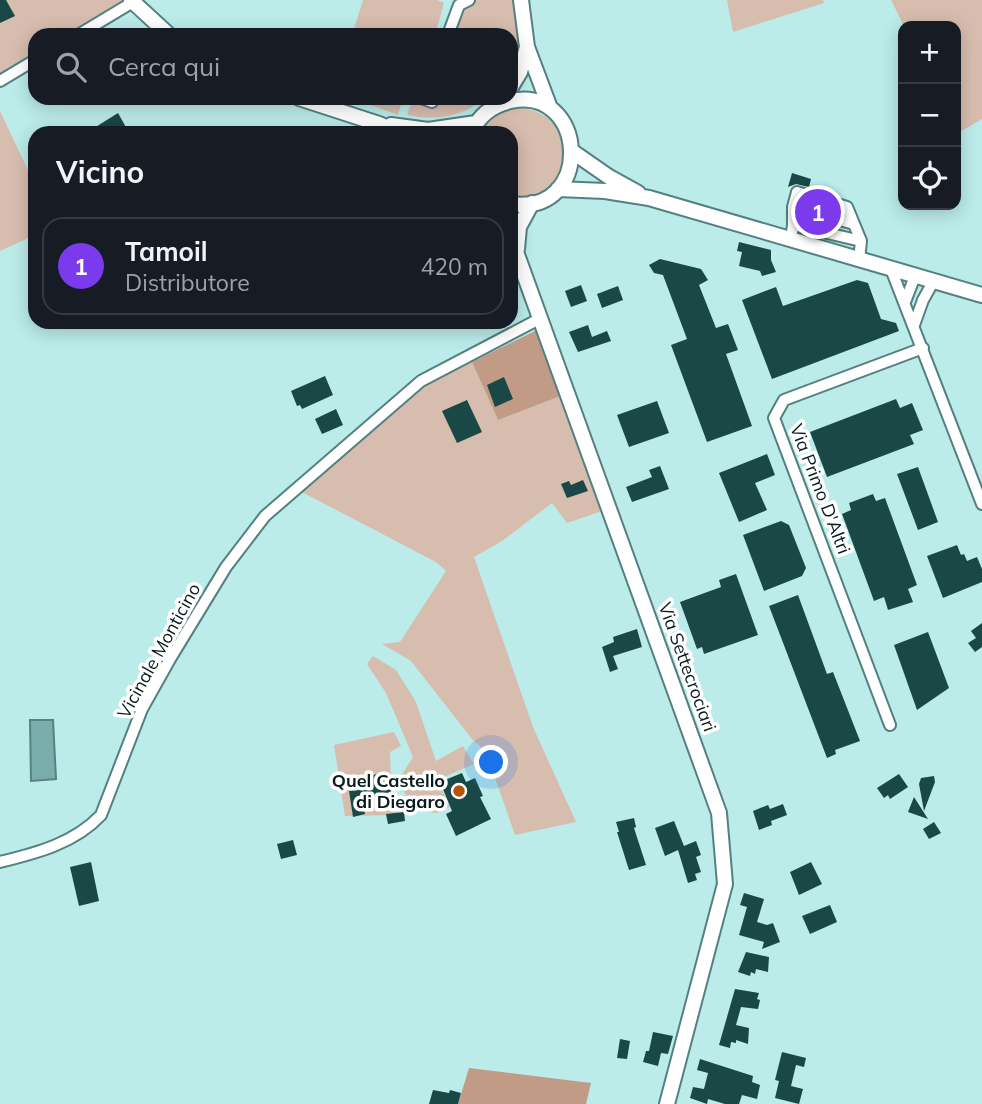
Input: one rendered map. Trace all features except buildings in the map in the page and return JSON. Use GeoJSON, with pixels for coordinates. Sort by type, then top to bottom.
{"type":"FeatureCollection","features":[{"type":"Feature","properties":{"kind":"main road"},"geometry":{"type":"LineString","coordinates":[[521,0],[527,47],[550,108]]}},
{"type":"Feature","properties":{"kind":"main road"},"geometry":{"type":"LineString","coordinates":[[132,1],[161,28]]}},
{"type":"Feature","properties":{"kind":"main road"},"geometry":{"type":"LineString","coordinates":[[518,75],[527,47]]}},
{"type":"Feature","properties":{"kind":"main road"},"geometry":{"type":"LineString","coordinates":[[518,99],[535,101],[550,108],[562,120],[570,135],[573,152],[571,166],[558,189],[546,198],[532,203],[518,204]]}},
{"type":"Feature","properties":{"kind":"main road"},"geometry":{"type":"LineString","coordinates":[[321,105],[383,126]]}},
{"type":"Feature","properties":{"kind":"main road"},"geometry":{"type":"LineString","coordinates":[[475,126],[496,105]]}},
{"type":"Feature","properties":{"kind":"main road"},"geometry":{"type":"LineString","coordinates":[[379,124],[395,126]]}},
{"type":"Feature","properties":{"kind":"main road"},"geometry":{"type":"LineString","coordinates":[[573,152],[609,177],[649,198]]}},
{"type":"Feature","properties":{"kind":"main road"},"geometry":{"type":"LineString","coordinates":[[558,189],[605,191],[649,198],[792,232],[859,260],[982,295]]}},
{"type":"Feature","properties":{"kind":"main road"},"geometry":{"type":"LineString","coordinates":[[518,231],[532,203]]}},
{"type":"Feature","properties":{"kind":"main road","name":"Via Settecrociari"},"geometry":{"type":"LineString","coordinates":[[518,257],[719,813],[725,884],[667,1104]]}},
{"type":"Feature","properties":{"kind":"street"},"geometry":{"type":"LineString","coordinates":[[451,28],[459,5],[469,0]]}},
{"type":"Feature","properties":{"kind":"street"},"geometry":{"type":"LineString","coordinates":[[89,28],[132,1]]}},
{"type":"Feature","properties":{"kind":"street"},"geometry":{"type":"LineString","coordinates":[[0,81],[28,65]]}},
{"type":"Feature","properties":{"kind":"street"},"geometry":{"type":"LineString","coordinates":[[859,260],[861,242],[847,207],[797,192],[793,207],[792,232],[861,242]]}},
{"type":"Feature","properties":{"kind":"street"},"geometry":{"type":"LineString","coordinates":[[891,269],[982,504]]}},
{"type":"Feature","properties":{"kind":"street"},"geometry":{"type":"LineString","coordinates":[[905,302],[915,276]]}},
{"type":"Feature","properties":{"kind":"street"},"geometry":{"type":"LineString","coordinates":[[915,276],[923,300]]}},
{"type":"Feature","properties":{"kind":"street"},"geometry":{"type":"LineString","coordinates":[[914,325],[933,282]]}},
{"type":"Feature","properties":{"kind":"street","name":"Vicinale Monticino"},"geometry":{"type":"LineString","coordinates":[[0,862],[64,842],[89,828],[101,815],[142,709],[226,567],[265,516],[421,381],[541,318]]}},
{"type":"Feature","properties":{"kind":"street","name":"Via Primo D'Altri"},"geometry":{"type":"LineString","coordinates":[[890,725],[774,418],[784,400],[923,348]]}},
{"type":"Feature","properties":{"kind":"shaded area"},"geometry":{"type":"Polygon","coordinates":[[[0,0],[122,0],[126,5],[86,28],[28,28],[28,62],[0,78],[0,0]]]}},
{"type":"Feature","properties":{"kind":"shaded area"},"geometry":{"type":"Polygon","coordinates":[[[363,0],[437,0],[444,3],[437,28],[354,28],[363,0]]]}},
{"type":"Feature","properties":{"kind":"shaded area"},"geometry":{"type":"Polygon","coordinates":[[[475,0],[513,0],[517,28],[457,28],[465,7],[475,0]]]}},
{"type":"Feature","properties":{"kind":"shaded area"},"geometry":{"type":"Polygon","coordinates":[[[727,0],[823,0],[824,3],[733,32],[727,0]]]}},
{"type":"Feature","properties":{"kind":"shaded area"},"geometry":{"type":"Polygon","coordinates":[[[891,0],[982,0],[982,119],[961,131],[961,21],[902,21],[891,0]]]}},
{"type":"Feature","properties":{"kind":"shaded area"},"geometry":{"type":"Polygon","coordinates":[[[371,105],[401,105],[398,115],[371,105]]]}},
{"type":"Feature","properties":{"kind":"shaded area"},"geometry":{"type":"Polygon","coordinates":[[[411,105],[436,108],[437,105],[474,105],[448,116],[428,118],[407,115],[411,105]]]}},
{"type":"Feature","properties":{"kind":"shaded area"},"geometry":{"type":"Polygon","coordinates":[[[517,107],[540,114],[555,126],[563,141],[564,158],[559,174],[548,187],[532,195],[518,196],[518,126],[484,126],[505,111],[517,107]]]}},
{"type":"Feature","properties":{"kind":"shaded area"},"geometry":{"type":"Polygon","coordinates":[[[0,111],[28,170],[28,238],[0,251],[0,111]]]}},
{"type":"Feature","properties":{"kind":"shaded area"},"geometry":{"type":"Polygon","coordinates":[[[539,329],[563,395],[498,420],[472,362],[539,329]]]}},
{"type":"Feature","properties":{"kind":"shaded area"},"geometry":{"type":"Polygon","coordinates":[[[472,362],[498,420],[563,395],[605,510],[567,523],[552,503],[502,541],[474,557],[533,727],[576,822],[515,835],[486,752],[472,739],[411,661],[382,644],[400,642],[446,571],[436,562],[298,490],[432,381],[472,362]]]}},
{"type":"Feature","properties":{"kind":"shaded area"},"geometry":{"type":"Polygon","coordinates":[[[373,656],[396,670],[416,702],[436,761],[463,746],[474,764],[437,780],[450,807],[437,813],[412,810],[399,779],[413,757],[386,693],[367,664],[373,656]]]}},
{"type":"Feature","properties":{"kind":"shaded area"},"geometry":{"type":"Polygon","coordinates":[[[394,732],[401,746],[390,752],[391,782],[397,815],[345,816],[334,745],[394,732]]]}},
{"type":"Feature","properties":{"kind":"shaded area"},"geometry":{"type":"Polygon","coordinates":[[[469,1068],[591,1083],[586,1104],[458,1104],[469,1068]]]}},
{"type":"Feature","properties":{"kind":"water"},"geometry":{"type":"Polygon","coordinates":[[[30,720],[53,720],[56,779],[31,781],[30,720]]]}},
{"type":"Feature","properties":{"kind":"place","name":"Tamoil"},"geometry":{"type":"Point","coordinates":[818,212]}},
{"type":"Feature","properties":{"kind":"place","name":"Quel Castello di Diegaro"},"geometry":{"type":"Point","coordinates":[459,791]}}]}
